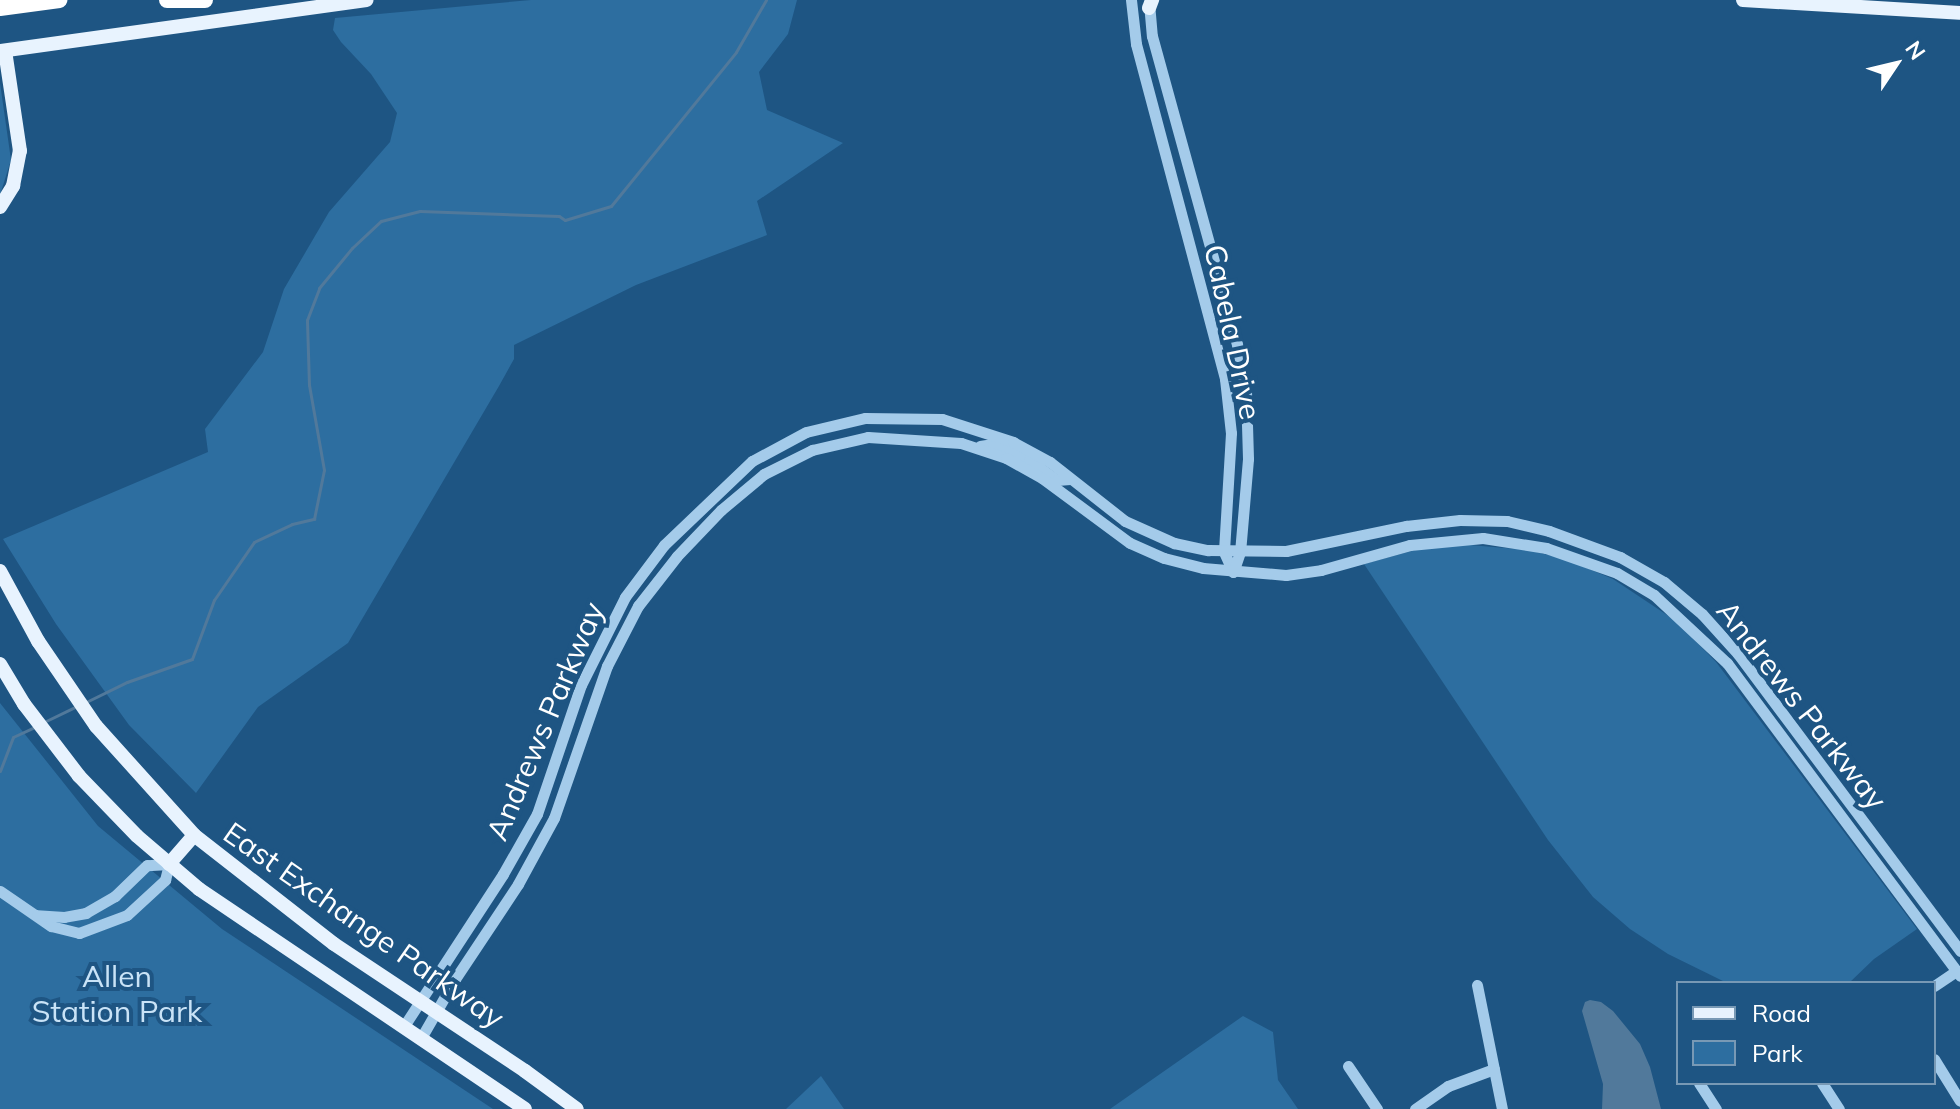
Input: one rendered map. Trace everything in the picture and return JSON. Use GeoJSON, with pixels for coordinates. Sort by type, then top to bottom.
{"type":"FeatureCollection","features":[{"type":"Feature","properties":{"kind":"highway"},"geometry":{"type":"LineString","coordinates":[[0,8],[59,0]]}},
{"type":"Feature","properties":{"kind":"highway"},"geometry":{"type":"LineString","coordinates":[[167,0],[205,0]]}},
{"type":"Feature","properties":{"kind":"main road"},"geometry":{"type":"LineString","coordinates":[[0,207],[13,186],[20,151],[2,51],[366,0]]}},
{"type":"Feature","properties":{"kind":"main road"},"geometry":{"type":"LineString","coordinates":[[1743,0],[1960,13]]}},
{"type":"Feature","properties":{"kind":"main road","name":"East Exchange Parkway"},"geometry":{"type":"LineString","coordinates":[[0,571],[5,589],[38,641],[113,747],[194,835],[283,907],[577,1109]]}},
{"type":"Feature","properties":{"kind":"main road","name":"East Exchange Parkway"},"geometry":{"type":"LineString","coordinates":[[1,666],[51,741],[79,776],[169,864],[228,912],[525,1109]]}},
{"type":"Feature","properties":{"kind":"main road"},"geometry":{"type":"LineString","coordinates":[[169,864],[194,835]]}},
{"type":"Feature","properties":{"kind":"street","name":"Cabela Drive"},"geometry":{"type":"LineString","coordinates":[[1131,0],[1136,44],[1225,379],[1231,433],[1224,552],[1233,572]]}},
{"type":"Feature","properties":{"kind":"street","name":"Cabela Drive"},"geometry":{"type":"LineString","coordinates":[[1150,3],[1163,78],[1237,344],[1246,391],[1248,459],[1240,552],[1233,572]]}},
{"type":"Feature","properties":{"kind":"street","name":"Andrews Parkway"},"geometry":{"type":"LineString","coordinates":[[404,1026],[497,885],[530,827],[554,771],[571,713],[609,623],[664,545],[752,461],[806,432],[865,418],[912,416],[965,424],[1013,442],[1145,532],[1174,543],[1224,552],[1286,551],[1406,526],[1460,520],[1507,521],[1600,548],[1664,582],[1702,614],[1738,654],[1960,951]]}},
{"type":"Feature","properties":{"kind":"street"},"geometry":{"type":"LineString","coordinates":[[865,418],[868,437]]}},
{"type":"Feature","properties":{"kind":"street","name":"Andrews Parkway"},"geometry":{"type":"LineString","coordinates":[[421,1038],[545,836],[572,775],[587,719],[621,635],[638,606],[677,556],[721,510],[764,474],[812,450],[868,437],[915,437],[975,447],[1022,466],[1117,535],[1143,550],[1203,568],[1286,575],[1321,570],[1410,545],[1460,538],[1494,539],[1546,548],[1593,562],[1654,595],[1691,626],[1727,663],[1958,974]]}},
{"type":"Feature","properties":{"kind":"street"},"geometry":{"type":"LineString","coordinates":[[975,447],[993,444],[1029,460],[1057,480],[1070,479]]}},
{"type":"Feature","properties":{"kind":"street"},"geometry":{"type":"LineString","coordinates":[[664,545],[677,556]]}},
{"type":"Feature","properties":{"kind":"street"},"geometry":{"type":"LineString","coordinates":[[1593,562],[1600,548]]}},
{"type":"Feature","properties":{"kind":"street"},"geometry":{"type":"LineString","coordinates":[[571,713],[587,719]]}},
{"type":"Feature","properties":{"kind":"street"},"geometry":{"type":"LineString","coordinates":[[1811,777],[1824,769]]}},
{"type":"Feature","properties":{"kind":"street"},"geometry":{"type":"LineString","coordinates":[[530,827],[545,836]]}},
{"type":"Feature","properties":{"kind":"street"},"geometry":{"type":"LineString","coordinates":[[0,891],[37,915],[65,932],[79,933],[106,926],[139,905],[165,880],[169,864],[147,865],[115,896],[86,913],[64,917],[37,915]]}},
{"type":"Feature","properties":{"kind":"street"},"geometry":{"type":"LineString","coordinates":[[1936,985],[1958,974]]}},
{"type":"Feature","properties":{"kind":"street"},"geometry":{"type":"LineString","coordinates":[[1477,985],[1502,1109]]}},
{"type":"Feature","properties":{"kind":"street"},"geometry":{"type":"LineString","coordinates":[[1936,1062],[1960,1101]]}},
{"type":"Feature","properties":{"kind":"street"},"geometry":{"type":"LineString","coordinates":[[1348,1066],[1377,1109]]}},
{"type":"Feature","properties":{"kind":"street"},"geometry":{"type":"LineString","coordinates":[[1415,1109],[1448,1086],[1494,1069]]}},
{"type":"Feature","properties":{"kind":"street"},"geometry":{"type":"LineString","coordinates":[[1700,1085],[1716,1109]]}},
{"type":"Feature","properties":{"kind":"street"},"geometry":{"type":"LineString","coordinates":[[1823,1085],[1839,1109]]}},
{"type":"Feature","properties":{"kind":"green space"},"geometry":{"type":"Polygon","coordinates":[[[531,0],[797,0],[788,34],[759,72],[767,110],[843,143],[757,201],[767,235],[636,285],[514,345],[514,359],[499,386],[348,643],[258,707],[196,793],[129,725],[56,624],[3,539],[208,452],[205,429],[263,352],[284,289],[329,212],[390,142],[397,113],[371,74],[333,30],[335,18],[531,0]]]}},
{"type":"Feature","properties":{"kind":"green space"},"geometry":{"type":"Polygon","coordinates":[[[0,83],[11,160],[0,195],[0,83]]]}},
{"type":"Feature","properties":{"kind":"green space"},"geometry":{"type":"Polygon","coordinates":[[[1458,544],[1528,550],[1565,559],[1613,579],[1676,621],[1716,662],[1917,929],[1874,959],[1851,981],[1723,981],[1668,954],[1630,929],[1593,897],[1548,840],[1364,564],[1419,549],[1458,544]]]}},
{"type":"Feature","properties":{"kind":"green space","name":"Allen Station Park"},"geometry":{"type":"Polygon","coordinates":[[[0,703],[98,826],[222,929],[493,1109],[0,1109],[0,703]]]}},
{"type":"Feature","properties":{"kind":"green space"},"geometry":{"type":"Polygon","coordinates":[[[1243,1016],[1273,1032],[1278,1080],[1298,1109],[1110,1109],[1243,1016]]]}},
{"type":"Feature","properties":{"kind":"green space"},"geometry":{"type":"Polygon","coordinates":[[[821,1076],[844,1109],[786,1109],[821,1076]]]}},
{"type":"Feature","properties":{"kind":"shaded area"},"geometry":{"type":"Polygon","coordinates":[[[1585,1002],[1601,1002],[1613,1011],[1640,1044],[1650,1067],[1661,1109],[1602,1109],[1603,1084],[1582,1011],[1585,1002]]]}},
{"type":"Feature","properties":{"kind":"waterway"},"geometry":{"type":"LineString","coordinates":[[84,703],[127,682],[192,659],[214,600],[254,542],[292,524],[314,519],[324,470],[309,385],[307,320],[319,288],[352,248],[381,221],[420,211],[559,216],[565,220],[611,206],[736,52],[766,0]]}},
{"type":"Feature","properties":{"kind":"waterway"},"geometry":{"type":"LineString","coordinates":[[44,722],[77,706]]}},
{"type":"Feature","properties":{"kind":"waterway"},"geometry":{"type":"LineString","coordinates":[[0,771],[13,737],[34,727]]}}]}
